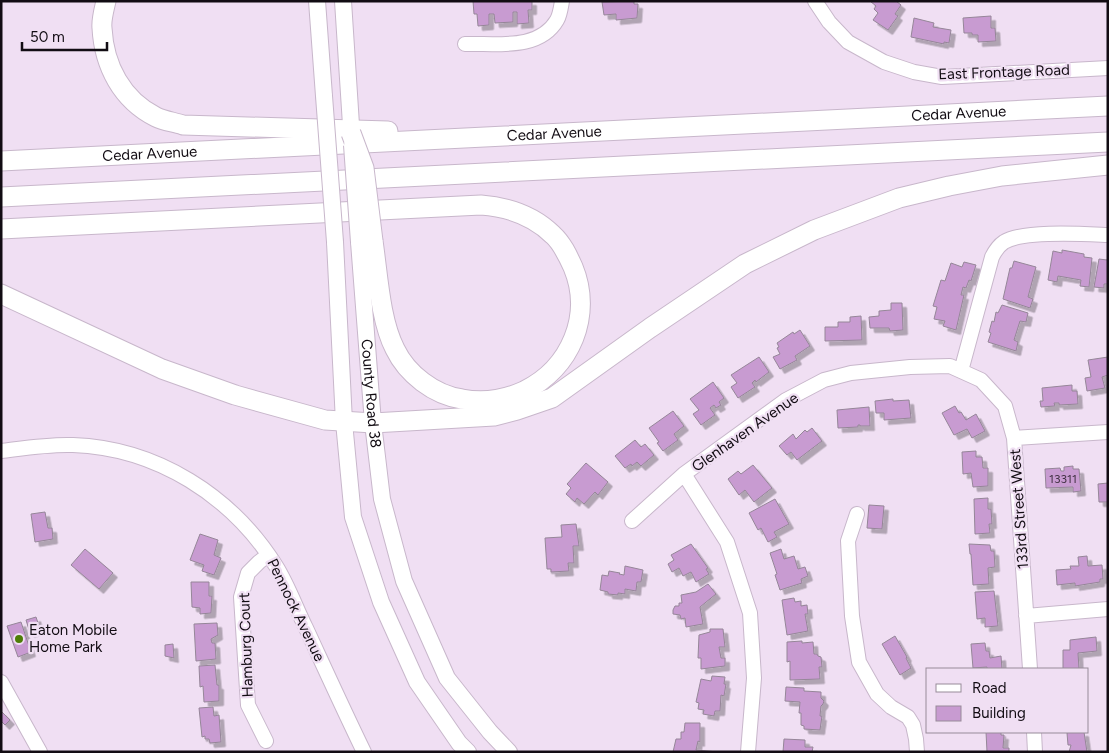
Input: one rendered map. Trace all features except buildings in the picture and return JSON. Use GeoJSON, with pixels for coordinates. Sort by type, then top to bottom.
{"type":"FeatureCollection","features":[{"type":"Feature","properties":{"kind":"highway"},"geometry":{"type":"LineString","coordinates":[[106,1],[101,27],[106,57],[116,80],[135,104],[158,118],[183,125],[524,136]]}},
{"type":"Feature","properties":{"kind":"highway","name":"Cedar Avenue"},"geometry":{"type":"LineString","coordinates":[[1,161],[1108,106]]}},
{"type":"Feature","properties":{"kind":"highway"},"geometry":{"type":"LineString","coordinates":[[1,229],[482,205],[500,206],[519,212],[554,235],[568,255],[576,275],[581,296],[580,318],[575,338],[566,355],[552,372],[536,385],[513,396],[475,402],[453,398],[436,390],[419,379],[404,365],[394,348],[386,324],[366,242],[364,168],[351,133]]}},
{"type":"Feature","properties":{"kind":"highway"},"geometry":{"type":"LineString","coordinates":[[1,197],[1108,142]]}},
{"type":"Feature","properties":{"kind":"highway"},"geometry":{"type":"LineString","coordinates":[[1,294],[162,369],[244,398],[325,420],[373,423],[494,416],[552,398],[650,328],[745,264],[814,230],[899,198],[949,186],[1002,176],[1108,165]]}},
{"type":"Feature","properties":{"kind":"main road","name":"County Road 38"},"geometry":{"type":"LineString","coordinates":[[318,1],[335,242],[344,422],[354,517],[381,602],[417,682],[459,743],[468,752]]}},
{"type":"Feature","properties":{"kind":"main road"},"geometry":{"type":"LineString","coordinates":[[343,1],[351,133]]}},
{"type":"Feature","properties":{"kind":"main road","name":"County Road 38"},"geometry":{"type":"LineString","coordinates":[[366,242],[373,423],[382,499],[404,581],[447,678],[490,732],[509,752]]}},
{"type":"Feature","properties":{"kind":"street"},"geometry":{"type":"LineString","coordinates":[[465,44],[532,41],[548,31],[558,18],[562,1]]}},
{"type":"Feature","properties":{"kind":"street","name":"East Frontage Road"},"geometry":{"type":"LineString","coordinates":[[815,1],[829,22],[848,42],[884,62],[914,72],[942,77],[1108,68]]}},
{"type":"Feature","properties":{"kind":"street"},"geometry":{"type":"LineString","coordinates":[[961,371],[992,257],[997,247],[1005,241],[1018,237],[1054,234],[1108,235]]}},
{"type":"Feature","properties":{"kind":"street","name":"Glenhaven Avenue"},"geometry":{"type":"LineString","coordinates":[[632,521],[684,474],[786,400],[824,380],[851,373],[910,367],[950,366],[961,371]]}},
{"type":"Feature","properties":{"kind":"street","name":"133rd Street West"},"geometry":{"type":"LineString","coordinates":[[961,371],[981,380],[1005,406],[1014,438],[1030,668]]}},
{"type":"Feature","properties":{"kind":"street"},"geometry":{"type":"LineString","coordinates":[[1014,438],[1108,432]]}},
{"type":"Feature","properties":{"kind":"street","name":"Pennock Avenue"},"geometry":{"type":"LineString","coordinates":[[1,451],[42,446],[74,445],[111,449],[150,460],[166,467],[198,484],[218,499],[257,538],[277,568],[364,752]]}},
{"type":"Feature","properties":{"kind":"street"},"geometry":{"type":"LineString","coordinates":[[684,474],[727,542],[750,613],[754,678],[748,752]]}},
{"type":"Feature","properties":{"kind":"street"},"geometry":{"type":"LineString","coordinates":[[857,514],[848,541],[852,616],[859,662],[876,694],[891,707],[908,717],[913,725],[917,752]]}},
{"type":"Feature","properties":{"kind":"street","name":"Hamburg Court"},"geometry":{"type":"LineString","coordinates":[[266,741],[248,705],[241,597],[248,574],[268,555]]}},
{"type":"Feature","properties":{"kind":"street"},"geometry":{"type":"LineString","coordinates":[[1026,616],[1108,609]]}},
{"type":"Feature","properties":{"kind":"street"},"geometry":{"type":"LineString","coordinates":[[1,682],[40,752]]}},
{"type":"Feature","properties":{"kind":"street"},"geometry":{"type":"LineString","coordinates":[[1034,733],[1035,752]]}},
{"type":"Feature","properties":{"kind":"place","name":"Eaton Mobile Home Park"},"geometry":{"type":"Point","coordinates":[19,639]}}]}
